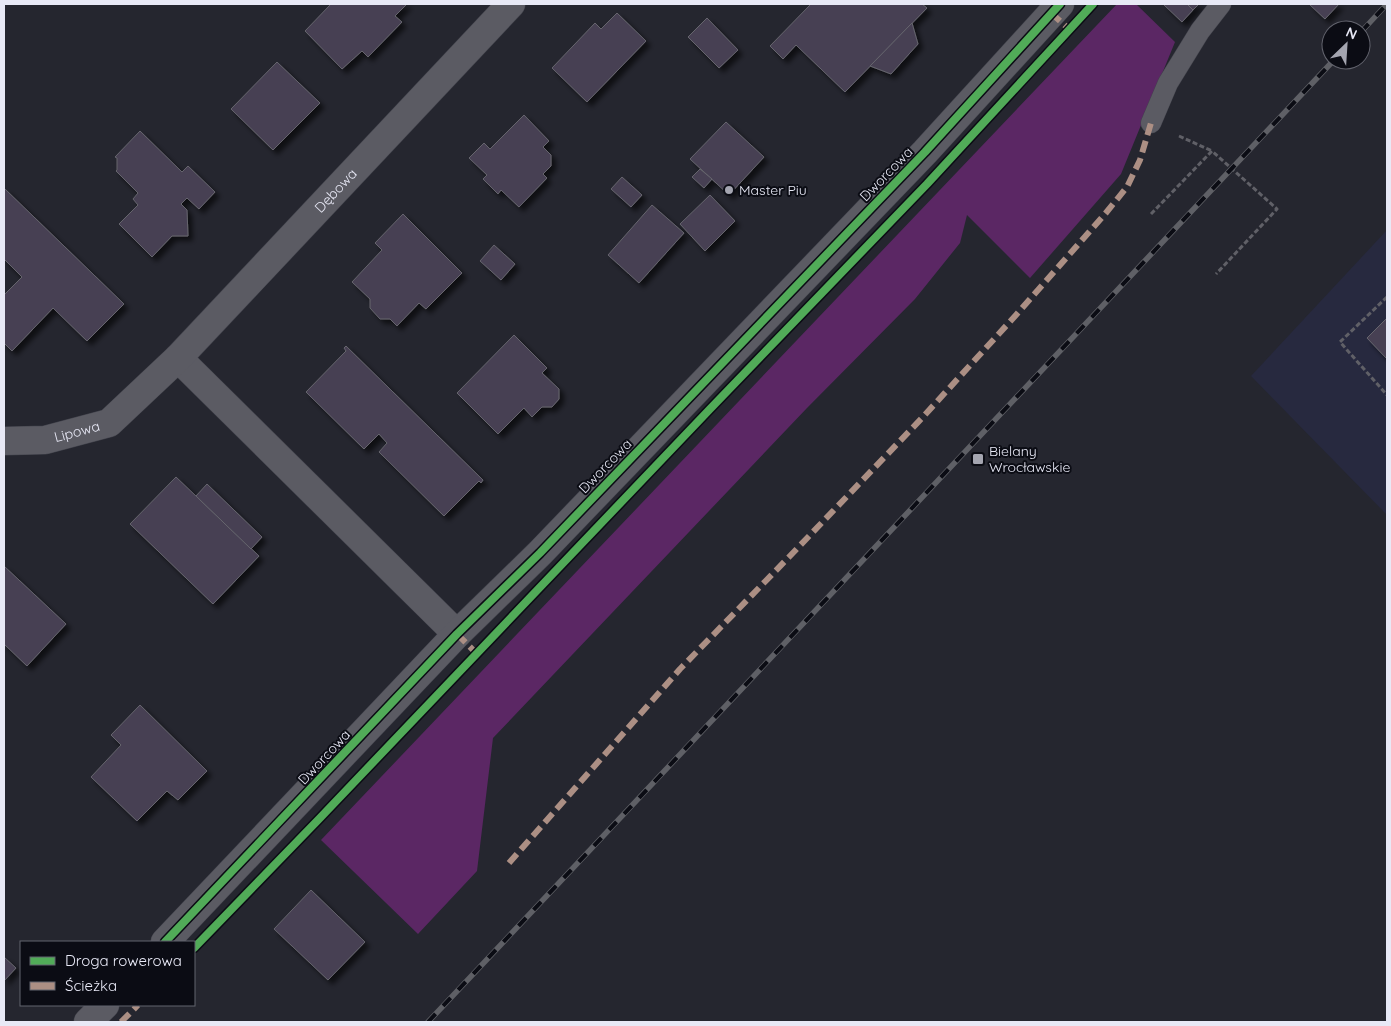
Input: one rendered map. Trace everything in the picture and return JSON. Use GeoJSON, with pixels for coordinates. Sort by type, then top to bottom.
{"type":"FeatureCollection","features":[{"type":"Feature","properties":{"kind":"street","name":"Dębowa"},"geometry":{"type":"LineString","coordinates":[[169,367],[511,4]]}},
{"type":"Feature","properties":{"kind":"street","name":"Dworcowa"},"geometry":{"type":"LineString","coordinates":[[166,941],[457,634],[540,553],[925,152],[1051,7]]}},
{"type":"Feature","properties":{"kind":"street","name":"Lipowa"},"geometry":{"type":"LineString","coordinates":[[4,441],[45,440],[109,423],[169,367]]}},
{"type":"Feature","properties":{"kind":"street"},"geometry":{"type":"LineString","coordinates":[[169,367],[457,634]]}},
{"type":"Feature","properties":{"kind":"street"},"geometry":{"type":"LineString","coordinates":[[88,1022],[104,1006]]}},
{"type":"Feature","properties":{"kind":"lane"},"geometry":{"type":"LineString","coordinates":[[1151,123],[1168,83],[1200,31],[1221,4]]}},
{"type":"Feature","properties":{"kind":"path"},"geometry":{"type":"LineString","coordinates":[[1151,123],[1212,151],[1277,209],[1216,274]]}},
{"type":"Feature","properties":{"kind":"path"},"geometry":{"type":"LineString","coordinates":[[1151,214],[1212,151]]}},
{"type":"Feature","properties":{"kind":"path"},"geometry":{"type":"LineString","coordinates":[[1387,297],[1340,342],[1387,395]]}},
{"type":"Feature","properties":{"kind":"shaded area"},"geometry":{"type":"Polygon","coordinates":[[[1117,4],[1136,4],[1175,42],[1121,174],[1030,278],[967,215],[960,243],[915,299],[807,408],[493,738],[477,871],[418,934],[321,840],[1117,4]]]}},
{"type":"Feature","properties":{"kind":"shaded area"},"geometry":{"type":"Polygon","coordinates":[[[1387,230],[1387,515],[1251,376],[1387,230]]]}},
{"type":"Feature","properties":{"kind":"building"},"geometry":{"type":"Polygon","coordinates":[[[331,4],[407,4],[395,16],[402,22],[368,57],[362,51],[342,69],[305,31],[331,4]]]}},
{"type":"Feature","properties":{"kind":"building"},"geometry":{"type":"Polygon","coordinates":[[[811,4],[922,4],[927,8],[845,92],[796,45],[783,59],[770,46],[811,4]]]}},
{"type":"Feature","properties":{"kind":"building"},"geometry":{"type":"Polygon","coordinates":[[[1163,4],[1187,4],[1193,10],[1182,22],[1163,4]]]}},
{"type":"Feature","properties":{"kind":"building"},"geometry":{"type":"Polygon","coordinates":[[[1187,4],[1199,4],[1193,10],[1187,4]]]}},
{"type":"Feature","properties":{"kind":"building"},"geometry":{"type":"Polygon","coordinates":[[[1309,4],[1339,4],[1325,19],[1309,4]]]}},
{"type":"Feature","properties":{"kind":"building"},"geometry":{"type":"Polygon","coordinates":[[[617,13],[646,41],[587,102],[552,68],[595,23],[601,29],[617,13]]]}},
{"type":"Feature","properties":{"kind":"building"},"geometry":{"type":"Polygon","coordinates":[[[707,18],[738,50],[719,68],[688,37],[707,18]]]}},
{"type":"Feature","properties":{"kind":"building"},"geometry":{"type":"Polygon","coordinates":[[[912,23],[918,44],[891,74],[870,66],[912,23]]]}},
{"type":"Feature","properties":{"kind":"building"},"geometry":{"type":"Polygon","coordinates":[[[277,62],[320,103],[273,150],[231,109],[277,62]]]}},
{"type":"Feature","properties":{"kind":"building"},"geometry":{"type":"Polygon","coordinates":[[[524,115],[549,141],[543,147],[551,155],[551,166],[543,174],[547,178],[519,207],[501,190],[498,194],[483,179],[487,175],[469,158],[484,143],[490,149],[524,115]]]}},
{"type":"Feature","properties":{"kind":"building"},"geometry":{"type":"Polygon","coordinates":[[[726,122],[764,157],[729,195],[690,159],[726,122]]]}},
{"type":"Feature","properties":{"kind":"building"},"geometry":{"type":"Polygon","coordinates":[[[140,131],[182,172],[188,166],[215,192],[199,209],[187,198],[181,204],[187,210],[188,236],[172,236],[152,257],[119,224],[138,205],[133,199],[138,193],[116,171],[117,158],[115,157],[140,131]]]}},
{"type":"Feature","properties":{"kind":"building"},"geometry":{"type":"Polygon","coordinates":[[[700,169],[712,179],[704,188],[692,177],[700,169]]]}},
{"type":"Feature","properties":{"kind":"building"},"geometry":{"type":"Polygon","coordinates":[[[622,177],[642,195],[631,207],[611,189],[622,177]]]}},
{"type":"Feature","properties":{"kind":"building"},"geometry":{"type":"Polygon","coordinates":[[[5,189],[124,304],[87,341],[53,308],[12,351],[4,343],[4,295],[22,277],[4,259],[5,189]]]}},
{"type":"Feature","properties":{"kind":"building"},"geometry":{"type":"Polygon","coordinates":[[[710,195],[735,221],[705,251],[680,224],[710,195]]]}},
{"type":"Feature","properties":{"kind":"building"},"geometry":{"type":"Polygon","coordinates":[[[652,205],[684,233],[639,283],[608,255],[652,205]]]}},
{"type":"Feature","properties":{"kind":"building"},"geometry":{"type":"Polygon","coordinates":[[[403,214],[462,273],[426,309],[419,303],[397,326],[390,319],[380,319],[370,308],[370,299],[352,282],[382,250],[375,243],[403,214]]]}},
{"type":"Feature","properties":{"kind":"building"},"geometry":{"type":"Polygon","coordinates":[[[494,245],[515,264],[501,280],[480,261],[494,245]]]}},
{"type":"Feature","properties":{"kind":"building"},"geometry":{"type":"Polygon","coordinates":[[[1387,318],[1387,359],[1367,338],[1387,318]]]}},
{"type":"Feature","properties":{"kind":"building"},"geometry":{"type":"Polygon","coordinates":[[[514,335],[547,368],[542,373],[559,389],[559,399],[552,407],[542,407],[532,417],[524,408],[498,434],[457,393],[514,335]]]}},
{"type":"Feature","properties":{"kind":"building"},"geometry":{"type":"Polygon","coordinates":[[[346,346],[483,480],[481,483],[479,481],[444,516],[379,452],[387,443],[379,434],[364,449],[306,392],[346,351],[344,348],[346,346]]]}},
{"type":"Feature","properties":{"kind":"building"},"geometry":{"type":"Polygon","coordinates":[[[176,477],[259,556],[213,604],[130,524],[176,477]]]}},
{"type":"Feature","properties":{"kind":"building"},"geometry":{"type":"Polygon","coordinates":[[[207,484],[262,537],[251,549],[196,496],[207,484]]]}},
{"type":"Feature","properties":{"kind":"building"},"geometry":{"type":"Polygon","coordinates":[[[4,566],[66,624],[27,666],[4,644],[4,566]]]}},
{"type":"Feature","properties":{"kind":"building"},"geometry":{"type":"Polygon","coordinates":[[[140,705],[207,771],[178,800],[167,791],[137,821],[91,777],[121,745],[111,735],[140,705]]]}},
{"type":"Feature","properties":{"kind":"building"},"geometry":{"type":"Polygon","coordinates":[[[311,890],[365,942],[328,980],[274,929],[311,890]]]}},
{"type":"Feature","properties":{"kind":"building"},"geometry":{"type":"Polygon","coordinates":[[[4,957],[16,968],[4,981],[4,957]]]}},
{"type":"Feature","properties":{"kind":"railway"},"geometry":{"type":"LineString","coordinates":[[1371,21],[1387,4]]}},
{"type":"Feature","properties":{"kind":"railway"},"geometry":{"type":"LineString","coordinates":[[428,1022],[1325,70]]}},
{"type":"Feature","properties":{"kind":"marked path"},"geometry":{"type":"LineString","coordinates":[[1051,13],[1069,29]]}},
{"type":"Feature","properties":{"kind":"marked path"},"geometry":{"type":"LineString","coordinates":[[509,863],[680,669],[922,418],[1105,214],[1127,187],[1140,160],[1151,123]]}},
{"type":"Feature","properties":{"kind":"marked path"},"geometry":{"type":"LineString","coordinates":[[457,634],[477,654]]}},
{"type":"Feature","properties":{"kind":"marked path"},"geometry":{"type":"LineString","coordinates":[[121,1022],[137,1006]]}},
{"type":"Feature","properties":{"kind":"cycle path"},"geometry":{"type":"LineString","coordinates":[[166,941],[457,634],[540,553],[925,152],[1060,4]]}},
{"type":"Feature","properties":{"kind":"cycle path"},"geometry":{"type":"LineString","coordinates":[[195,947],[927,184],[1093,4]]}},
{"type":"Feature","properties":{"kind":"place","name":"Master Piu"},"geometry":{"type":"Point","coordinates":[729,190]}},
{"type":"Feature","properties":{"kind":"place","name":"Bielany Wrocławskie"},"geometry":{"type":"Point","coordinates":[978,459]}}]}
